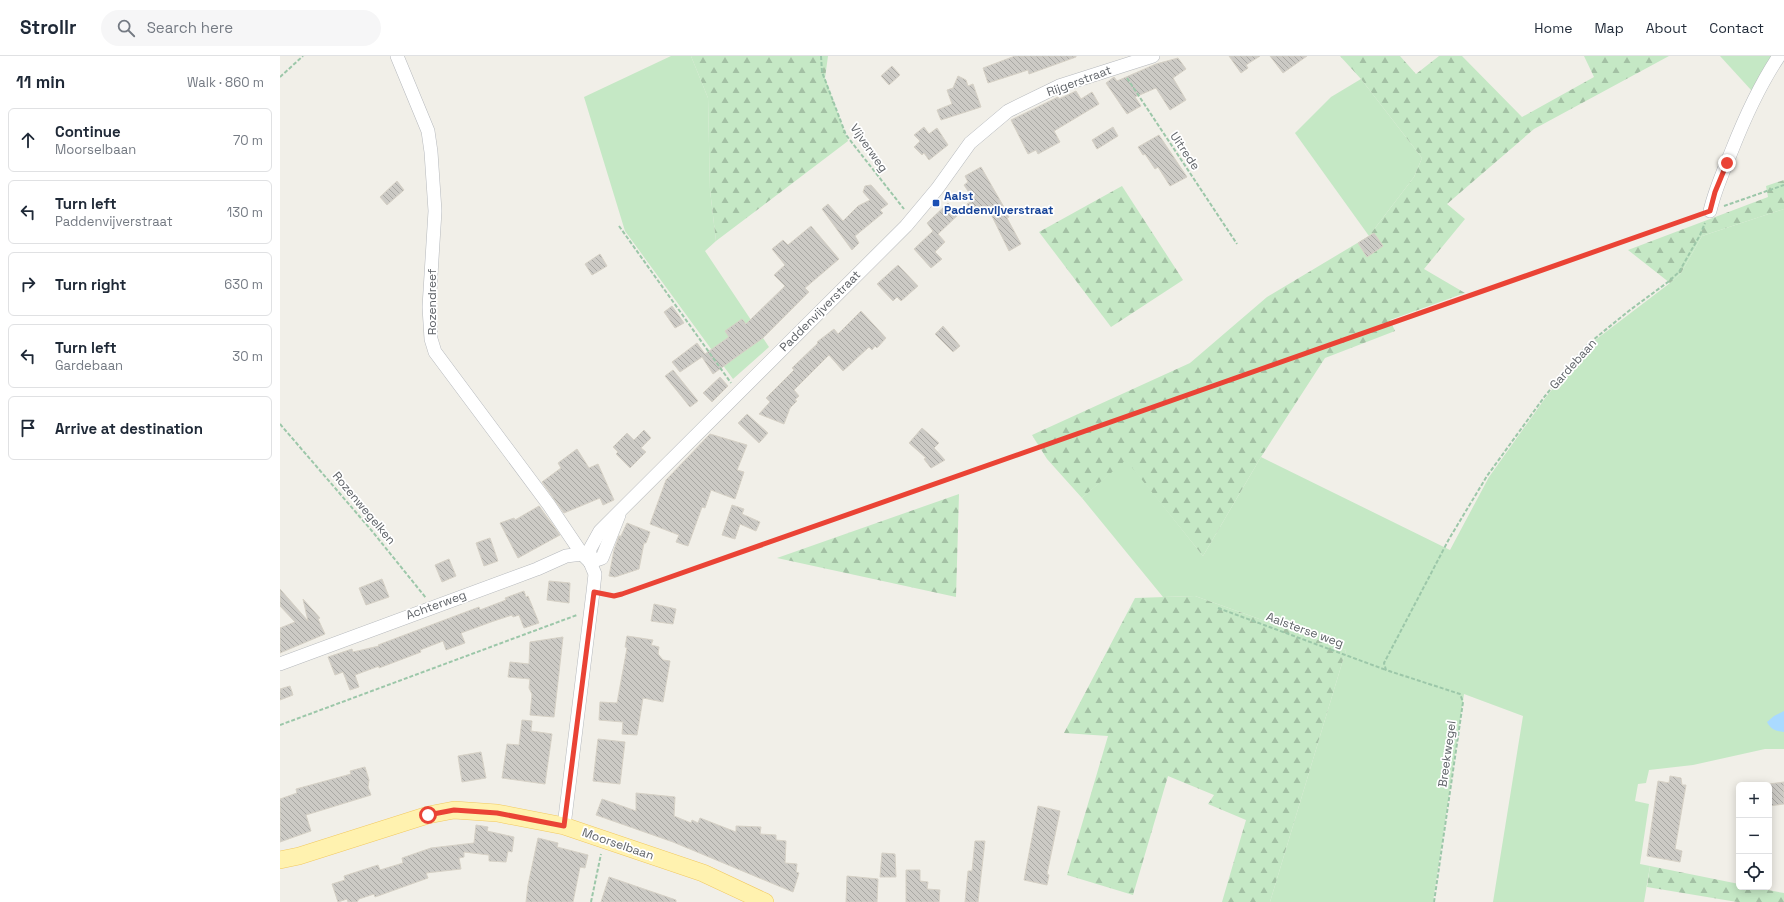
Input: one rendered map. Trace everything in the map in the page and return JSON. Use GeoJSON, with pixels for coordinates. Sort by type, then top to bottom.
{"type":"FeatureCollection","features":[{"type":"Feature","properties":{"kind":"main road","name":"Moorselbaan"},"geometry":{"type":"LineString","coordinates":[[280,860],[299,856],[428,815],[454,810],[497,813],[564,826],[704,873],[765,902]]}},
{"type":"Feature","properties":{"kind":"street","name":"Rozendreef"},"geometry":{"type":"LineString","coordinates":[[397,56],[428,131],[430,145],[435,211],[429,307],[431,339],[435,352],[549,505],[586,558]]}},
{"type":"Feature","properties":{"kind":"street","name":"Rijgerstraat"},"geometry":{"type":"LineString","coordinates":[[1008,111],[1059,86],[1153,56]]}},
{"type":"Feature","properties":{"kind":"street"},"geometry":{"type":"LineString","coordinates":[[1710,211],[1715,192],[1744,120],[1756,95],[1779,56]]}},
{"type":"Feature","properties":{"kind":"street","name":"Paddenvijverstraat"},"geometry":{"type":"LineString","coordinates":[[586,558],[602,558],[614,526],[625,504],[913,218],[937,189],[970,143],[1008,111]]}},
{"type":"Feature","properties":{"kind":"street","name":"Achterweg"},"geometry":{"type":"LineString","coordinates":[[280,664],[432,606],[537,569],[566,556],[586,558]]}},
{"type":"Feature","properties":{"kind":"street"},"geometry":{"type":"LineString","coordinates":[[564,826],[594,592],[595,574],[586,558]]}},
{"type":"Feature","properties":{"kind":"path"},"geometry":{"type":"LineString","coordinates":[[280,77],[304,56]]}},
{"type":"Feature","properties":{"kind":"path","name":"Vijverweg"},"geometry":{"type":"LineString","coordinates":[[821,56],[822,72],[846,135],[913,218]]}},
{"type":"Feature","properties":{"kind":"path","name":"Uitrede"},"geometry":{"type":"LineString","coordinates":[[1120,66],[1139,99],[1237,244]]}},
{"type":"Feature","properties":{"kind":"path"},"geometry":{"type":"LineString","coordinates":[[594,592],[614,596],[622,594],[1784,185]]}},
{"type":"Feature","properties":{"kind":"path","name":"Gardebaan"},"geometry":{"type":"LineString","coordinates":[[1386,670],[1384,663],[1449,539],[1487,476],[1545,396],[1588,344],[1679,272],[1700,235],[1710,211]]}},
{"type":"Feature","properties":{"kind":"path"},"geometry":{"type":"LineString","coordinates":[[619,226],[738,392]]}},
{"type":"Feature","properties":{"kind":"path","name":"Rozenwegelken"},"geometry":{"type":"LineString","coordinates":[[280,424],[372,531],[432,606]]}},
{"type":"Feature","properties":{"kind":"path","name":"Aalsterse weg"},"geometry":{"type":"LineString","coordinates":[[1218,608],[1386,670]]}},
{"type":"Feature","properties":{"kind":"path"},"geometry":{"type":"LineString","coordinates":[[280,725],[580,614],[591,614]]}},
{"type":"Feature","properties":{"kind":"path","name":"Breekwegel"},"geometry":{"type":"LineString","coordinates":[[1386,670],[1452,690],[1460,694],[1463,702],[1434,902]]}},
{"type":"Feature","properties":{"kind":"path"},"geometry":{"type":"LineString","coordinates":[[591,902],[604,840]]}},
{"type":"Feature","properties":{"kind":"green space"},"geometry":{"type":"Polygon","coordinates":[[[671,56],[691,56],[708,98],[710,190],[716,241],[705,251],[769,347],[733,379],[625,231],[584,97],[671,56]]]}},
{"type":"Feature","properties":{"kind":"green space"},"geometry":{"type":"Polygon","coordinates":[[[691,56],[828,56],[825,78],[848,141],[716,241],[710,190],[708,98],[691,56]]]}},
{"type":"Feature","properties":{"kind":"green space"},"geometry":{"type":"Polygon","coordinates":[[[1340,56],[1400,56],[1416,74],[1439,56],[1462,56],[1522,117],[1594,77],[1584,56],[1669,56],[1534,129],[1447,204],[1465,219],[1424,269],[1465,293],[1390,320],[1395,331],[1325,358],[1261,457],[1203,556],[1126,460],[1082,498],[1047,459],[1032,435],[1190,363],[1267,297],[1369,236],[1414,177],[1422,158],[1361,79],[1340,56]]]}},
{"type":"Feature","properties":{"kind":"green space"},"geometry":{"type":"Polygon","coordinates":[[[1720,56],[1775,56],[1752,91],[1720,56]]]}},
{"type":"Feature","properties":{"kind":"green space"},"geometry":{"type":"Polygon","coordinates":[[[1361,79],[1422,158],[1414,177],[1369,236],[1295,133],[1331,97],[1361,79]]]}},
{"type":"Feature","properties":{"kind":"green space"},"geometry":{"type":"Polygon","coordinates":[[[1784,180],[1784,209],[1702,236],[1681,273],[1670,283],[1628,250],[1768,197],[1766,186],[1784,180]]]}},
{"type":"Feature","properties":{"kind":"green space"},"geometry":{"type":"Polygon","coordinates":[[[1122,186],[1183,280],[1111,327],[1039,232],[1122,186]]]}},
{"type":"Feature","properties":{"kind":"green space"},"geometry":{"type":"Polygon","coordinates":[[[1784,209],[1784,749],[1765,749],[1693,765],[1649,770],[1646,783],[1638,784],[1635,801],[1649,804],[1640,864],[1650,866],[1644,902],[1493,902],[1523,716],[1464,694],[1433,902],[1270,902],[1346,650],[1195,596],[1163,597],[1082,498],[1126,459],[1203,556],[1261,457],[1450,550],[1489,477],[1546,397],[1590,344],[1681,273],[1702,236],[1784,209]]]}},
{"type":"Feature","properties":{"kind":"green space"},"geometry":{"type":"Polygon","coordinates":[[[959,494],[956,597],[777,558],[959,494]]]}},
{"type":"Feature","properties":{"kind":"green space"},"geometry":{"type":"Polygon","coordinates":[[[1195,596],[1346,650],[1270,902],[1222,902],[1246,820],[1208,804],[1214,795],[1168,776],[1133,895],[1067,875],[1108,736],[1064,733],[1135,598],[1195,596]]]}},
{"type":"Feature","properties":{"kind":"green space"},"geometry":{"type":"Polygon","coordinates":[[[1650,866],[1736,883],[1736,890],[1768,890],[1784,893],[1784,902],[1737,902],[1647,887],[1650,866]]]}},
{"type":"Feature","properties":{"kind":"water"},"geometry":{"type":"Polygon","coordinates":[[[1784,711],[1784,732],[1774,730],[1767,722],[1774,716],[1784,711]]]}},
{"type":"Feature","properties":{"kind":"building"},"geometry":{"type":"Polygon","coordinates":[[[1015,56],[1076,57],[1029,74],[1028,70],[988,83],[983,68],[1015,56]]]}},
{"type":"Feature","properties":{"kind":"building"},"geometry":{"type":"Polygon","coordinates":[[[1229,56],[1260,56],[1246,65],[1248,68],[1241,73],[1229,56]]]}},
{"type":"Feature","properties":{"kind":"building"},"geometry":{"type":"Polygon","coordinates":[[[1270,56],[1307,56],[1283,73],[1270,56]]]}},
{"type":"Feature","properties":{"kind":"building"},"geometry":{"type":"Polygon","coordinates":[[[1178,58],[1186,69],[1173,78],[1186,100],[1170,110],[1156,88],[1135,97],[1141,106],[1127,114],[1106,83],[1114,77],[1117,81],[1156,64],[1178,58]]]}},
{"type":"Feature","properties":{"kind":"building"},"geometry":{"type":"Polygon","coordinates":[[[892,66],[900,75],[889,85],[881,76],[892,66]]]}},
{"type":"Feature","properties":{"kind":"building"},"geometry":{"type":"Polygon","coordinates":[[[958,76],[966,80],[968,86],[973,84],[981,107],[941,120],[937,110],[952,104],[947,90],[953,88],[958,76]]]}},
{"type":"Feature","properties":{"kind":"building"},"geometry":{"type":"Polygon","coordinates":[[[1076,91],[1081,99],[1092,92],[1099,104],[1054,131],[1060,142],[1038,154],[1036,150],[1028,154],[1011,120],[1058,97],[1059,99],[1076,91]]]}},
{"type":"Feature","properties":{"kind":"building"},"geometry":{"type":"Polygon","coordinates":[[[924,127],[929,134],[937,128],[948,145],[929,160],[924,153],[922,155],[914,147],[920,141],[914,135],[924,127]]]}},
{"type":"Feature","properties":{"kind":"building"},"geometry":{"type":"Polygon","coordinates":[[[1113,127],[1118,136],[1097,149],[1092,140],[1113,127]]]}},
{"type":"Feature","properties":{"kind":"building"},"geometry":{"type":"Polygon","coordinates":[[[1159,135],[1187,177],[1170,186],[1158,167],[1155,169],[1145,154],[1143,155],[1138,147],[1159,135]]]}},
{"type":"Feature","properties":{"kind":"building"},"geometry":{"type":"Polygon","coordinates":[[[981,167],[1005,209],[1009,217],[1007,218],[1021,244],[1009,251],[987,206],[973,214],[967,204],[974,200],[964,185],[968,182],[965,176],[981,167]]]}},
{"type":"Feature","properties":{"kind":"building"},"geometry":{"type":"Polygon","coordinates":[[[397,181],[404,190],[387,205],[380,197],[397,181]]]}},
{"type":"Feature","properties":{"kind":"building"},"geometry":{"type":"Polygon","coordinates":[[[871,185],[888,204],[880,210],[883,213],[855,236],[859,243],[852,250],[822,209],[828,204],[843,221],[858,206],[870,200],[863,192],[865,186],[871,185]]]}},
{"type":"Feature","properties":{"kind":"building"},"geometry":{"type":"Polygon","coordinates":[[[948,203],[959,214],[938,234],[945,242],[935,252],[942,259],[931,268],[914,249],[933,231],[927,223],[948,203]]]}},
{"type":"Feature","properties":{"kind":"building"},"geometry":{"type":"Polygon","coordinates":[[[811,226],[839,259],[805,288],[809,292],[763,338],[713,374],[702,357],[680,372],[672,362],[697,343],[705,354],[729,337],[725,331],[742,319],[746,324],[785,286],[774,275],[785,265],[772,249],[783,240],[788,245],[811,226]]]}},
{"type":"Feature","properties":{"kind":"building"},"geometry":{"type":"Polygon","coordinates":[[[1374,233],[1383,246],[1367,257],[1358,243],[1374,233]]]}},
{"type":"Feature","properties":{"kind":"building"},"geometry":{"type":"Polygon","coordinates":[[[600,254],[607,266],[592,275],[585,264],[600,254]]]}},
{"type":"Feature","properties":{"kind":"building"},"geometry":{"type":"Polygon","coordinates":[[[898,265],[918,286],[901,301],[897,297],[893,301],[877,284],[898,265]]]}},
{"type":"Feature","properties":{"kind":"building"},"geometry":{"type":"Polygon","coordinates":[[[672,306],[684,323],[675,328],[664,312],[672,306]]]}},
{"type":"Feature","properties":{"kind":"building"},"geometry":{"type":"Polygon","coordinates":[[[861,311],[886,338],[877,348],[875,346],[872,350],[869,347],[843,371],[829,355],[794,390],[799,396],[795,400],[797,401],[790,408],[784,424],[759,414],[770,402],[766,398],[794,370],[792,368],[818,343],[817,342],[834,329],[838,334],[861,311]]]}},
{"type":"Feature","properties":{"kind":"building"},"geometry":{"type":"Polygon","coordinates":[[[943,326],[960,346],[953,352],[935,334],[943,326]]]}},
{"type":"Feature","properties":{"kind":"building"},"geometry":{"type":"Polygon","coordinates":[[[673,370],[698,401],[690,407],[665,376],[673,370]]]}},
{"type":"Feature","properties":{"kind":"building"},"geometry":{"type":"Polygon","coordinates":[[[720,377],[728,386],[712,402],[703,393],[720,377]]]}},
{"type":"Feature","properties":{"kind":"building"},"geometry":{"type":"Polygon","coordinates":[[[747,414],[768,433],[759,443],[738,423],[747,414]]]}},
{"type":"Feature","properties":{"kind":"building"},"geometry":{"type":"Polygon","coordinates":[[[922,428],[939,443],[934,448],[945,460],[931,468],[924,459],[926,458],[909,443],[922,428]]]}},
{"type":"Feature","properties":{"kind":"building"},"geometry":{"type":"Polygon","coordinates":[[[644,430],[651,438],[641,448],[646,452],[630,468],[616,454],[618,452],[613,447],[627,433],[634,440],[644,430]]]}},
{"type":"Feature","properties":{"kind":"building"},"geometry":{"type":"Polygon","coordinates":[[[710,434],[747,445],[737,470],[744,472],[735,499],[711,490],[705,508],[702,507],[688,546],[676,542],[679,535],[650,524],[666,480],[710,434]]]}},
{"type":"Feature","properties":{"kind":"building"},"geometry":{"type":"Polygon","coordinates":[[[577,449],[589,468],[598,464],[614,500],[603,505],[600,498],[564,513],[542,482],[561,468],[558,463],[577,449]]]}},
{"type":"Feature","properties":{"kind":"building"},"geometry":{"type":"Polygon","coordinates":[[[732,505],[744,509],[742,514],[760,522],[756,531],[740,524],[735,539],[722,535],[732,505]]]}},
{"type":"Feature","properties":{"kind":"building"},"geometry":{"type":"Polygon","coordinates":[[[539,506],[560,535],[518,558],[500,523],[514,518],[515,520],[539,506]]]}},
{"type":"Feature","properties":{"kind":"building"},"geometry":{"type":"Polygon","coordinates":[[[627,523],[650,532],[646,543],[644,543],[639,569],[615,577],[609,576],[614,550],[619,536],[621,536],[627,523]]]}},
{"type":"Feature","properties":{"kind":"building"},"geometry":{"type":"Polygon","coordinates":[[[490,538],[498,561],[484,566],[476,543],[490,538]]]}},
{"type":"Feature","properties":{"kind":"building"},"geometry":{"type":"Polygon","coordinates":[[[449,559],[456,576],[442,582],[435,565],[449,559]]]}},
{"type":"Feature","properties":{"kind":"building"},"geometry":{"type":"Polygon","coordinates":[[[382,579],[389,597],[366,605],[359,588],[382,579]]]}},
{"type":"Feature","properties":{"kind":"building"},"geometry":{"type":"Polygon","coordinates":[[[549,581],[570,583],[569,603],[547,600],[549,581]]]}},
{"type":"Feature","properties":{"kind":"building"},"geometry":{"type":"Polygon","coordinates":[[[280,589],[308,621],[303,599],[320,618],[318,619],[325,634],[280,653],[280,628],[295,622],[280,606],[280,589]]]}},
{"type":"Feature","properties":{"kind":"building"},"geometry":{"type":"Polygon","coordinates":[[[524,591],[526,597],[528,596],[539,623],[524,628],[519,615],[513,617],[512,615],[491,622],[461,633],[465,643],[446,650],[443,641],[420,650],[421,652],[379,668],[379,666],[355,675],[359,687],[350,690],[343,672],[335,675],[328,657],[352,649],[353,652],[379,646],[378,645],[479,607],[480,610],[524,591]]]}},
{"type":"Feature","properties":{"kind":"building"},"geometry":{"type":"Polygon","coordinates":[[[654,604],[676,609],[673,624],[651,621],[654,604]]]}},
{"type":"Feature","properties":{"kind":"building"},"geometry":{"type":"Polygon","coordinates":[[[627,636],[653,640],[651,645],[659,647],[658,654],[663,660],[670,661],[663,702],[643,698],[637,735],[622,734],[623,722],[599,720],[600,702],[617,703],[627,648],[625,647],[627,636]]]}},
{"type":"Feature","properties":{"kind":"building"},"geometry":{"type":"Polygon","coordinates":[[[563,637],[554,717],[530,715],[532,694],[529,688],[530,679],[508,677],[510,662],[529,664],[530,642],[563,637]]]}},
{"type":"Feature","properties":{"kind":"building"},"geometry":{"type":"Polygon","coordinates":[[[290,686],[293,695],[280,700],[280,689],[290,686]]]}},
{"type":"Feature","properties":{"kind":"building"},"geometry":{"type":"Polygon","coordinates":[[[522,720],[532,721],[531,731],[552,734],[545,784],[502,778],[507,744],[519,745],[522,720]]]}},
{"type":"Feature","properties":{"kind":"building"},"geometry":{"type":"Polygon","coordinates":[[[598,739],[625,742],[620,784],[593,781],[598,739]]]}},
{"type":"Feature","properties":{"kind":"building"},"geometry":{"type":"Polygon","coordinates":[[[481,752],[486,778],[462,782],[458,756],[481,752]]]}},
{"type":"Feature","properties":{"kind":"building"},"geometry":{"type":"Polygon","coordinates":[[[365,767],[369,780],[368,787],[371,795],[306,815],[311,831],[280,842],[280,799],[297,793],[296,789],[351,774],[350,771],[365,767]]]}},
{"type":"Feature","properties":{"kind":"building"},"geometry":{"type":"Polygon","coordinates":[[[1670,776],[1681,778],[1682,785],[1686,785],[1675,849],[1682,851],[1680,862],[1647,856],[1658,781],[1669,783],[1670,776]]]}},
{"type":"Feature","properties":{"kind":"building"},"geometry":{"type":"Polygon","coordinates":[[[1784,782],[1784,804],[1772,806],[1772,784],[1784,782]]]}},
{"type":"Feature","properties":{"kind":"building"},"geometry":{"type":"Polygon","coordinates":[[[636,793],[675,797],[674,816],[691,823],[692,820],[698,823],[700,818],[736,832],[736,826],[761,827],[760,834],[776,835],[776,840],[786,841],[785,863],[797,864],[796,872],[799,873],[793,892],[673,842],[596,815],[602,799],[636,811],[636,793]]]}},
{"type":"Feature","properties":{"kind":"building"},"geometry":{"type":"Polygon","coordinates":[[[1038,806],[1060,811],[1047,874],[1049,875],[1047,885],[1024,880],[1038,806]]]}},
{"type":"Feature","properties":{"kind":"building"},"geometry":{"type":"Polygon","coordinates":[[[476,825],[488,827],[487,831],[514,837],[512,852],[508,851],[506,862],[489,861],[489,855],[464,852],[464,857],[459,858],[461,869],[426,873],[428,878],[375,897],[374,894],[359,899],[357,902],[348,902],[347,899],[338,902],[332,884],[345,880],[344,876],[378,865],[380,870],[403,863],[402,858],[431,848],[474,843],[476,825]]]}},
{"type":"Feature","properties":{"kind":"building"},"geometry":{"type":"Polygon","coordinates":[[[538,838],[558,843],[557,847],[588,855],[585,868],[580,867],[573,902],[526,902],[538,838]]]}},
{"type":"Feature","properties":{"kind":"building"},"geometry":{"type":"Polygon","coordinates":[[[975,841],[985,841],[978,902],[965,902],[968,871],[972,871],[975,841]]]}},
{"type":"Feature","properties":{"kind":"building"},"geometry":{"type":"Polygon","coordinates":[[[882,853],[895,854],[896,877],[880,877],[882,853]]]}},
{"type":"Feature","properties":{"kind":"building"},"geometry":{"type":"Polygon","coordinates":[[[906,870],[920,870],[920,881],[928,882],[927,889],[940,890],[939,902],[906,902],[906,870]]]}},
{"type":"Feature","properties":{"kind":"building"},"geometry":{"type":"Polygon","coordinates":[[[847,876],[878,879],[877,902],[846,902],[847,876]]]}},
{"type":"Feature","properties":{"kind":"building"},"geometry":{"type":"Polygon","coordinates":[[[609,877],[676,900],[676,902],[601,902],[609,877]]]}},
{"type":"Feature","properties":{"kind":"place","name":"Aalst Paddenvijverstraat"},"geometry":{"type":"Point","coordinates":[936,203]}},
{"type":"Feature","properties":{"kind":"route"},"geometry":{"type":"LineString","coordinates":[[428,815],[454,810],[497,813],[564,826],[594,592],[614,596],[622,594],[1710,211],[1715,192],[1727,163]]}}]}
